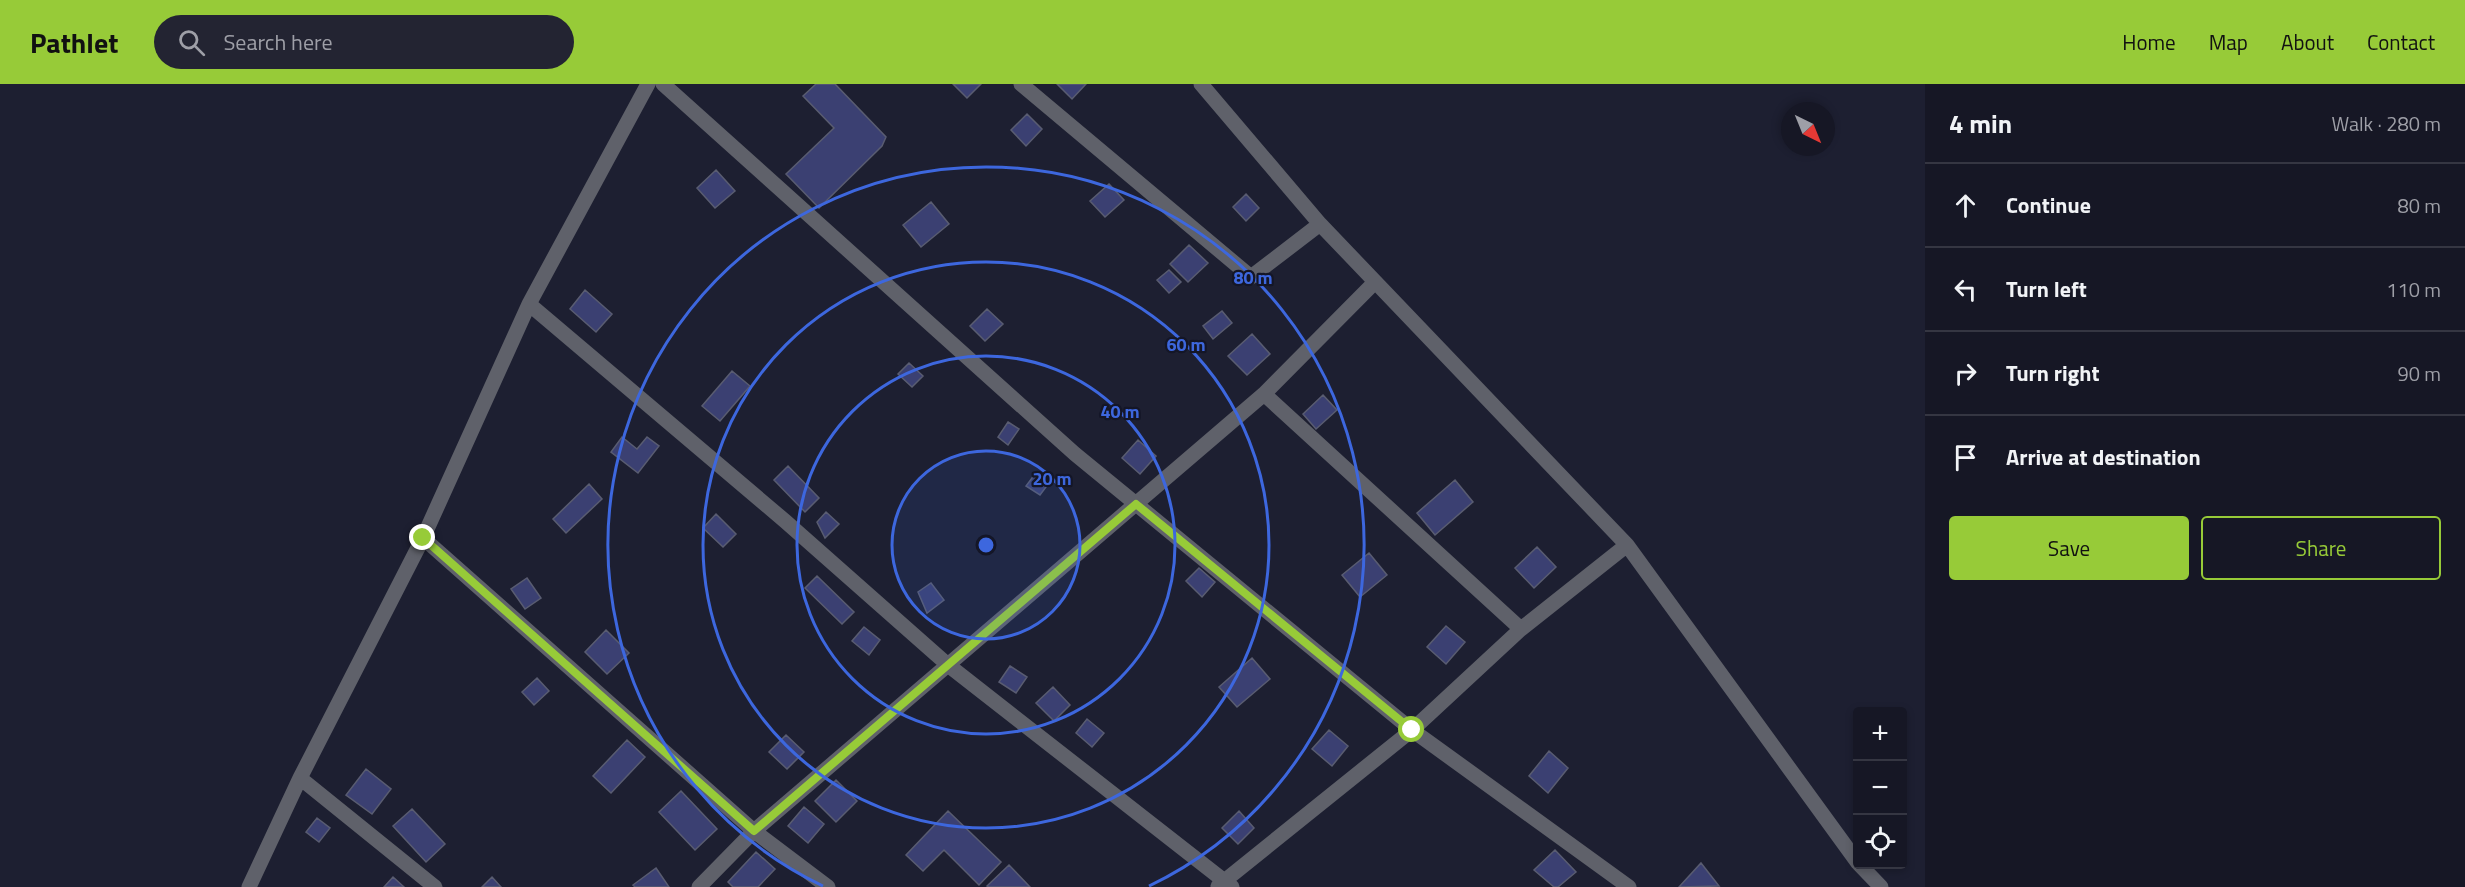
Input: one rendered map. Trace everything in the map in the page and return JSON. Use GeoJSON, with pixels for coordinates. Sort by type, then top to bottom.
{"type":"FeatureCollection","features":[{"type":"Feature","properties":{"kind":"street"},"geometry":{"type":"LineString","coordinates":[[249,887],[300,778],[423,538],[529,304],[648,84]]}},
{"type":"Feature","properties":{"kind":"street"},"geometry":{"type":"LineString","coordinates":[[663,84],[1066,446],[1412,730],[1629,887]]}},
{"type":"Feature","properties":{"kind":"street"},"geometry":{"type":"LineString","coordinates":[[1021,84],[1251,277],[1320,224]]}},
{"type":"Feature","properties":{"kind":"street"},"geometry":{"type":"LineString","coordinates":[[1201,84],[1320,224],[1627,545],[1853,857]]}},
{"type":"Feature","properties":{"kind":"street"},"geometry":{"type":"LineString","coordinates":[[699,887],[754,831],[1264,394],[1375,282]]}},
{"type":"Feature","properties":{"kind":"street"},"geometry":{"type":"LineString","coordinates":[[529,304],[784,521],[948,665],[1224,885],[1412,730],[1521,629],[1627,545]]}},
{"type":"Feature","properties":{"kind":"street"},"geometry":{"type":"LineString","coordinates":[[1264,394],[1521,629]]}},
{"type":"Feature","properties":{"kind":"street"},"geometry":{"type":"LineString","coordinates":[[423,538],[754,831],[828,887]]}},
{"type":"Feature","properties":{"kind":"street"},"geometry":{"type":"LineString","coordinates":[[300,778],[435,887]]}},
{"type":"Feature","properties":{"kind":"street"},"geometry":{"type":"LineString","coordinates":[[1863,869],[1881,887]]}},
{"type":"Feature","properties":{"kind":"building"},"geometry":{"type":"Polygon","coordinates":[[[816,84],[835,84],[886,137],[882,146],[819,208],[786,174],[834,128],[803,96],[816,84]]]}},
{"type":"Feature","properties":{"kind":"building"},"geometry":{"type":"Polygon","coordinates":[[[953,84],[981,84],[967,98],[953,84]]]}},
{"type":"Feature","properties":{"kind":"building"},"geometry":{"type":"Polygon","coordinates":[[[1057,84],[1086,84],[1072,99],[1057,84]]]}},
{"type":"Feature","properties":{"kind":"building"},"geometry":{"type":"Polygon","coordinates":[[[1027,114],[1042,129],[1026,146],[1011,130],[1027,114]]]}},
{"type":"Feature","properties":{"kind":"building"},"geometry":{"type":"Polygon","coordinates":[[[716,170],[735,191],[715,208],[697,188],[716,170]]]}},
{"type":"Feature","properties":{"kind":"building"},"geometry":{"type":"Polygon","coordinates":[[[1109,184],[1124,200],[1105,217],[1090,201],[1109,184]]]}},
{"type":"Feature","properties":{"kind":"building"},"geometry":{"type":"Polygon","coordinates":[[[1246,194],[1259,208],[1246,221],[1233,207],[1246,194]]]}},
{"type":"Feature","properties":{"kind":"building"},"geometry":{"type":"Polygon","coordinates":[[[931,202],[949,224],[921,247],[903,225],[931,202]]]}},
{"type":"Feature","properties":{"kind":"building"},"geometry":{"type":"Polygon","coordinates":[[[1189,245],[1208,263],[1188,282],[1170,264],[1189,245]]]}},
{"type":"Feature","properties":{"kind":"building"},"geometry":{"type":"Polygon","coordinates":[[[1169,270],[1181,282],[1169,293],[1157,280],[1169,270]]]}},
{"type":"Feature","properties":{"kind":"building"},"geometry":{"type":"Polygon","coordinates":[[[585,290],[612,314],[596,332],[570,309],[585,290]]]}},
{"type":"Feature","properties":{"kind":"building"},"geometry":{"type":"Polygon","coordinates":[[[987,309],[1003,324],[985,341],[970,326],[987,309]]]}},
{"type":"Feature","properties":{"kind":"building"},"geometry":{"type":"Polygon","coordinates":[[[1222,311],[1232,323],[1213,339],[1203,326],[1222,311]]]}},
{"type":"Feature","properties":{"kind":"building"},"geometry":{"type":"Polygon","coordinates":[[[1252,334],[1270,354],[1247,375],[1228,356],[1252,334]]]}},
{"type":"Feature","properties":{"kind":"building"},"geometry":{"type":"Polygon","coordinates":[[[909,363],[923,376],[912,387],[898,374],[909,363]]]}},
{"type":"Feature","properties":{"kind":"building"},"geometry":{"type":"Polygon","coordinates":[[[732,371],[750,386],[720,421],[702,406],[732,371]]]}},
{"type":"Feature","properties":{"kind":"building"},"geometry":{"type":"Polygon","coordinates":[[[1323,395],[1337,410],[1316,429],[1303,414],[1323,395]]]}},
{"type":"Feature","properties":{"kind":"building"},"geometry":{"type":"Polygon","coordinates":[[[1008,422],[1019,429],[1008,445],[998,437],[1008,422]]]}},
{"type":"Feature","properties":{"kind":"building"},"geometry":{"type":"Polygon","coordinates":[[[622,437],[637,449],[647,437],[659,446],[638,473],[611,452],[622,437]]]}},
{"type":"Feature","properties":{"kind":"building"},"geometry":{"type":"Polygon","coordinates":[[[1138,440],[1156,456],[1140,474],[1122,458],[1138,440]]]}},
{"type":"Feature","properties":{"kind":"building"},"geometry":{"type":"Polygon","coordinates":[[[788,466],[819,498],[805,512],[774,480],[788,466]]]}},
{"type":"Feature","properties":{"kind":"building"},"geometry":{"type":"Polygon","coordinates":[[[1035,474],[1049,483],[1040,495],[1026,486],[1035,474]]]}},
{"type":"Feature","properties":{"kind":"building"},"geometry":{"type":"Polygon","coordinates":[[[1455,480],[1473,502],[1435,535],[1417,513],[1455,480]]]}},
{"type":"Feature","properties":{"kind":"building"},"geometry":{"type":"Polygon","coordinates":[[[589,484],[602,499],[566,533],[553,519],[589,484]]]}},
{"type":"Feature","properties":{"kind":"building"},"geometry":{"type":"Polygon","coordinates":[[[826,512],[839,524],[825,538],[817,522],[826,512]]]}},
{"type":"Feature","properties":{"kind":"building"},"geometry":{"type":"Polygon","coordinates":[[[716,514],[736,534],[723,547],[703,528],[716,514]]]}},
{"type":"Feature","properties":{"kind":"building"},"geometry":{"type":"Polygon","coordinates":[[[1537,547],[1556,567],[1534,588],[1515,568],[1537,547]]]}},
{"type":"Feature","properties":{"kind":"building"},"geometry":{"type":"Polygon","coordinates":[[[1369,553],[1387,575],[1360,597],[1342,575],[1369,553]]]}},
{"type":"Feature","properties":{"kind":"building"},"geometry":{"type":"Polygon","coordinates":[[[1199,568],[1215,582],[1202,597],[1186,581],[1199,568]]]}},
{"type":"Feature","properties":{"kind":"building"},"geometry":{"type":"Polygon","coordinates":[[[817,576],[854,612],[842,624],[805,588],[817,576]]]}},
{"type":"Feature","properties":{"kind":"building"},"geometry":{"type":"Polygon","coordinates":[[[527,578],[541,598],[525,609],[511,589],[527,578]]]}},
{"type":"Feature","properties":{"kind":"building"},"geometry":{"type":"Polygon","coordinates":[[[931,583],[944,600],[927,613],[918,592],[931,583]]]}},
{"type":"Feature","properties":{"kind":"building"},"geometry":{"type":"Polygon","coordinates":[[[1446,626],[1465,642],[1446,664],[1427,647],[1446,626]]]}},
{"type":"Feature","properties":{"kind":"building"},"geometry":{"type":"Polygon","coordinates":[[[864,627],[880,640],[869,655],[852,641],[864,627]]]}},
{"type":"Feature","properties":{"kind":"building"},"geometry":{"type":"Polygon","coordinates":[[[606,630],[629,653],[607,674],[585,652],[606,630]]]}},
{"type":"Feature","properties":{"kind":"building"},"geometry":{"type":"Polygon","coordinates":[[[1252,658],[1270,679],[1237,707],[1219,687],[1252,658]]]}},
{"type":"Feature","properties":{"kind":"building"},"geometry":{"type":"Polygon","coordinates":[[[1010,666],[1027,677],[1016,693],[999,682],[1010,666]]]}},
{"type":"Feature","properties":{"kind":"building"},"geometry":{"type":"Polygon","coordinates":[[[537,678],[549,691],[534,705],[522,692],[537,678]]]}},
{"type":"Feature","properties":{"kind":"building"},"geometry":{"type":"Polygon","coordinates":[[[1053,687],[1070,705],[1054,721],[1036,703],[1053,687]]]}},
{"type":"Feature","properties":{"kind":"building"},"geometry":{"type":"Polygon","coordinates":[[[1087,719],[1104,733],[1092,747],[1076,733],[1087,719]]]}},
{"type":"Feature","properties":{"kind":"building"},"geometry":{"type":"Polygon","coordinates":[[[1329,730],[1348,746],[1332,766],[1312,749],[1329,730]]]}},
{"type":"Feature","properties":{"kind":"building"},"geometry":{"type":"Polygon","coordinates":[[[786,735],[804,752],[787,769],[769,752],[786,735]]]}},
{"type":"Feature","properties":{"kind":"building"},"geometry":{"type":"Polygon","coordinates":[[[627,740],[645,757],[611,793],[593,776],[627,740]]]}},
{"type":"Feature","properties":{"kind":"building"},"geometry":{"type":"Polygon","coordinates":[[[1549,751],[1568,768],[1548,793],[1529,776],[1549,751]]]}},
{"type":"Feature","properties":{"kind":"building"},"geometry":{"type":"Polygon","coordinates":[[[366,769],[391,789],[372,814],[346,795],[366,769]]]}},
{"type":"Feature","properties":{"kind":"building"},"geometry":{"type":"Polygon","coordinates":[[[836,780],[857,801],[836,822],[815,801],[836,780]]]}},
{"type":"Feature","properties":{"kind":"building"},"geometry":{"type":"Polygon","coordinates":[[[681,791],[717,829],[695,850],[659,812],[681,791]]]}},
{"type":"Feature","properties":{"kind":"building"},"geometry":{"type":"Polygon","coordinates":[[[804,807],[824,824],[808,843],[788,826],[804,807]]]}},
{"type":"Feature","properties":{"kind":"building"},"geometry":{"type":"Polygon","coordinates":[[[412,809],[445,844],[426,862],[393,826],[412,809]]]}},
{"type":"Feature","properties":{"kind":"building"},"geometry":{"type":"Polygon","coordinates":[[[948,811],[1001,862],[979,885],[944,850],[923,871],[906,855],[948,811]]]}},
{"type":"Feature","properties":{"kind":"building"},"geometry":{"type":"Polygon","coordinates":[[[1239,811],[1254,828],[1238,844],[1222,828],[1239,811]]]}},
{"type":"Feature","properties":{"kind":"building"},"geometry":{"type":"Polygon","coordinates":[[[317,818],[330,828],[319,842],[306,832],[317,818]]]}},
{"type":"Feature","properties":{"kind":"building"},"geometry":{"type":"Polygon","coordinates":[[[1555,850],[1576,872],[1558,887],[1554,887],[1534,870],[1555,850]]]}},
{"type":"Feature","properties":{"kind":"building"},"geometry":{"type":"Polygon","coordinates":[[[756,852],[775,869],[758,887],[733,887],[728,882],[756,852]]]}},
{"type":"Feature","properties":{"kind":"building"},"geometry":{"type":"Polygon","coordinates":[[[1701,863],[1719,886],[1679,887],[1701,863]]]}},
{"type":"Feature","properties":{"kind":"building"},"geometry":{"type":"Polygon","coordinates":[[[1009,865],[1030,887],[987,886],[1009,865]]]}},
{"type":"Feature","properties":{"kind":"building"},"geometry":{"type":"Polygon","coordinates":[[[656,868],[669,887],[635,887],[633,885],[656,868]]]}},
{"type":"Feature","properties":{"kind":"building"},"geometry":{"type":"Polygon","coordinates":[[[393,877],[404,887],[384,887],[393,877]]]}},
{"type":"Feature","properties":{"kind":"building"},"geometry":{"type":"Polygon","coordinates":[[[492,877],[501,887],[482,887],[492,877]]]}},
{"type":"Feature","properties":{"kind":"route"},"geometry":{"type":"LineString","coordinates":[[423,538],[754,831],[1136,504],[1412,730]]}}]}
